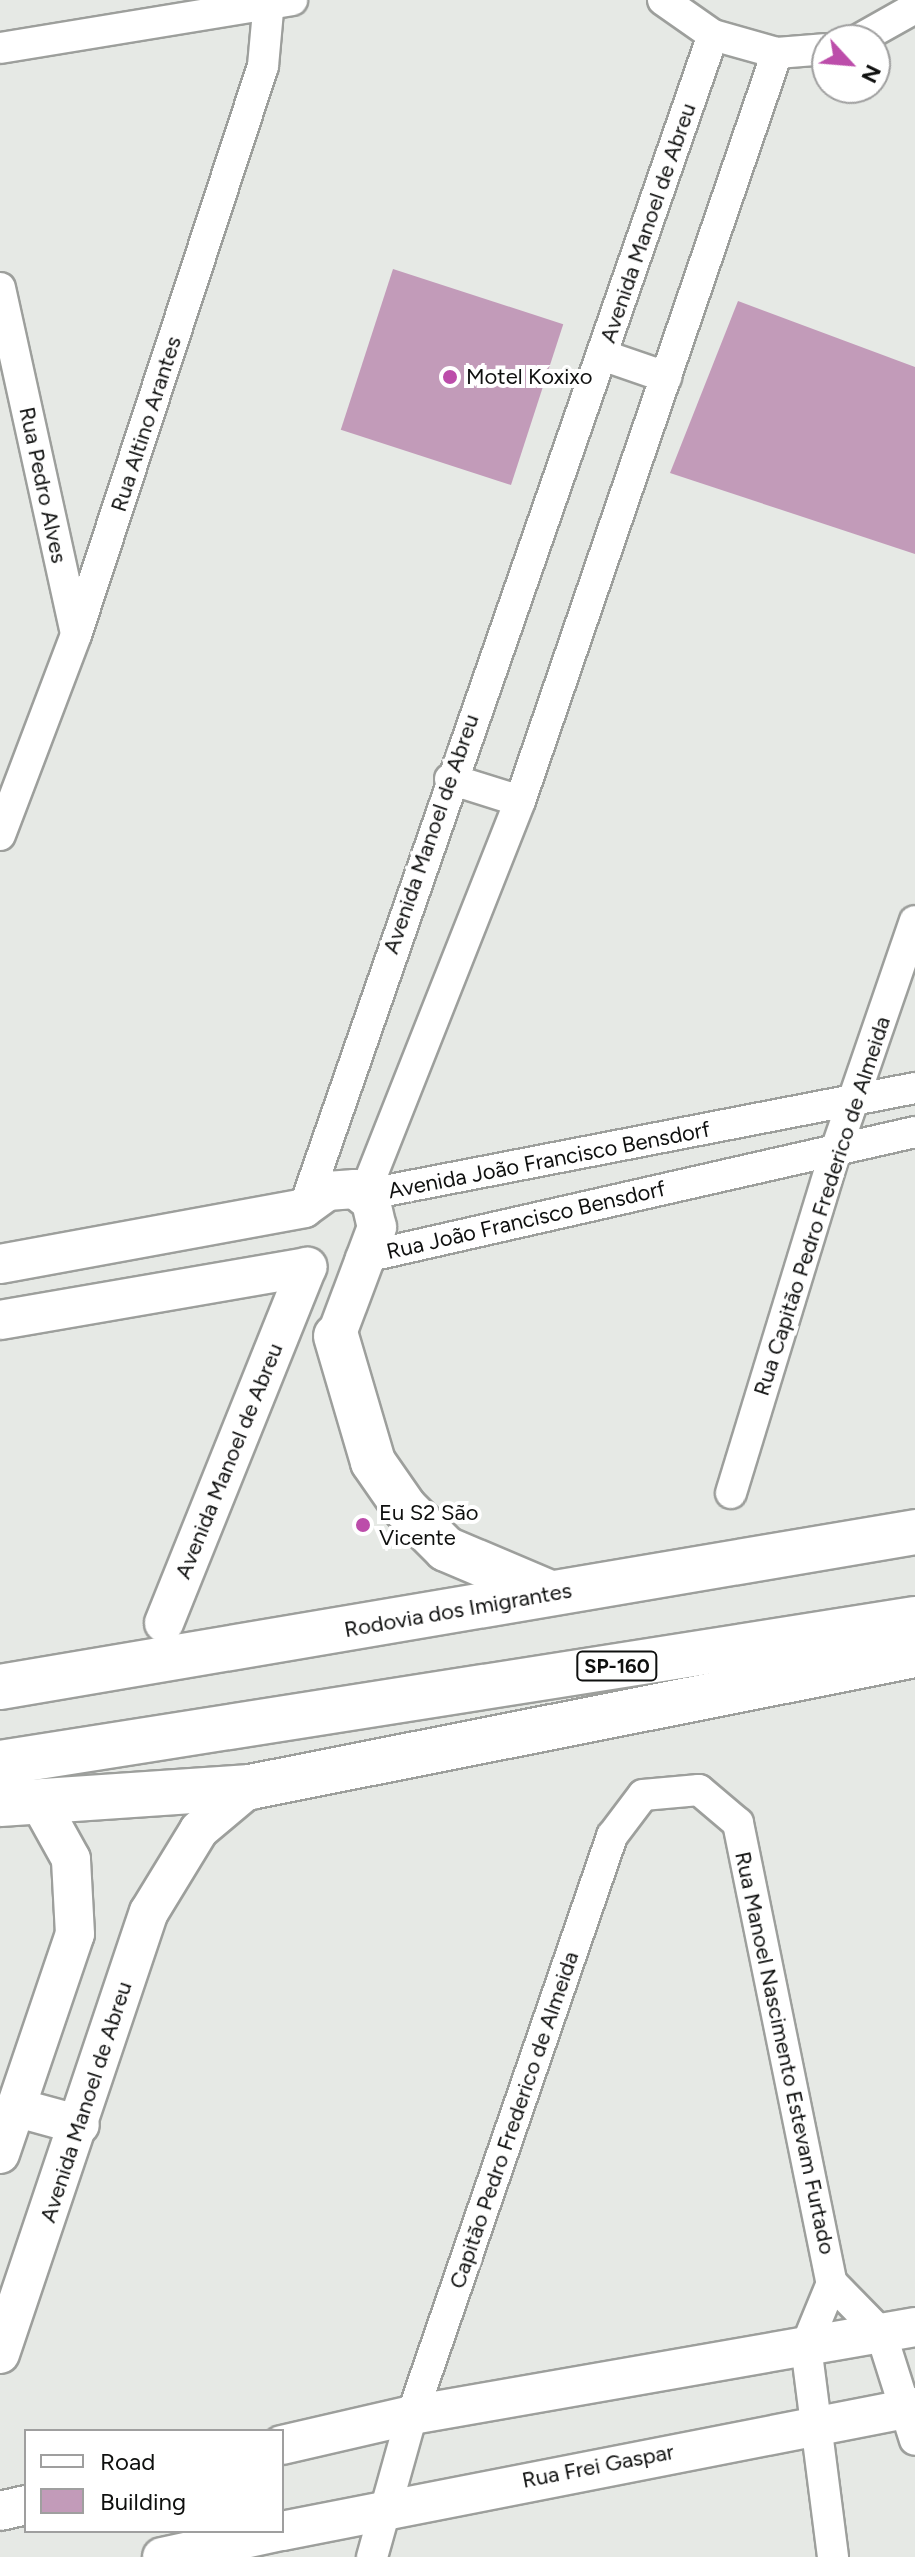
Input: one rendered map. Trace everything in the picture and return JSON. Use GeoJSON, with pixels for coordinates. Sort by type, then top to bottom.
{"type":"FeatureCollection","features":[{"type":"Feature","properties":{"kind":"highway"},"geometry":{"type":"LineString","coordinates":[[336,1336],[373,1462],[405,1508],[446,1549],[554,1594]]}},
{"type":"Feature","properties":{"kind":"highway","name":"Rodovia dos Imigrantes"},"geometry":{"type":"LineString","coordinates":[[0,1687],[915,1532]]}},
{"type":"Feature","properties":{"kind":"highway","name":"SP-160"},"geometry":{"type":"LineString","coordinates":[[0,1763],[915,1619]]}},
{"type":"Feature","properties":{"kind":"highway"},"geometry":{"type":"LineString","coordinates":[[65,1676],[148,1641],[164,1623]]}},
{"type":"Feature","properties":{"kind":"highway"},"geometry":{"type":"LineString","coordinates":[[21,1805],[250,1787],[915,1655]]}},
{"type":"Feature","properties":{"kind":"street"},"geometry":{"type":"LineString","coordinates":[[663,0],[713,35],[777,53],[811,50]]}},
{"type":"Feature","properties":{"kind":"street"},"geometry":{"type":"LineString","coordinates":[[0,48],[277,2]]}},
{"type":"Feature","properties":{"kind":"street","name":"Rua Altino Arantes"},"geometry":{"type":"LineString","coordinates":[[0,835],[76,635],[263,66],[277,2]]}},
{"type":"Feature","properties":{"kind":"street"},"geometry":{"type":"LineString","coordinates":[[886,24],[915,8]]}},
{"type":"Feature","properties":{"kind":"street","name":"Avenida Manoel de Abreu"},"geometry":{"type":"LineString","coordinates":[[164,1623],[307,1267],[291,1243],[450,779],[713,35]]}},
{"type":"Feature","properties":{"kind":"street"},"geometry":{"type":"LineString","coordinates":[[336,1336],[361,1258],[377,1227],[364,1195],[520,801],[777,53]]}},
{"type":"Feature","properties":{"kind":"street","name":"Rua Pedro Alves"},"geometry":{"type":"LineString","coordinates":[[0,288],[76,635]]}},
{"type":"Feature","properties":{"kind":"street"},"geometry":{"type":"LineString","coordinates":[[602,355],[666,377]]}},
{"type":"Feature","properties":{"kind":"street"},"geometry":{"type":"LineString","coordinates":[[450,779],[520,801]]}},
{"type":"Feature","properties":{"kind":"street","name":"Rua Capitão Pedro Frederico de Almeida"},"geometry":{"type":"LineString","coordinates":[[731,1493],[836,1150],[856,1100],[915,921]]}},
{"type":"Feature","properties":{"kind":"street","name":"Avenida João Francisco Bensdorf"},"geometry":{"type":"LineString","coordinates":[[0,1264],[304,1208],[343,1187],[364,1195],[915,1088]]}},
{"type":"Feature","properties":{"kind":"street","name":"Rua João Francisco Bensdorf"},"geometry":{"type":"LineString","coordinates":[[0,1320],[307,1267],[342,1274],[361,1258],[915,1132]]}},
{"type":"Feature","properties":{"kind":"street"},"geometry":{"type":"LineString","coordinates":[[247,1277],[270,1299],[277,1343]]}},
{"type":"Feature","properties":{"kind":"street","name":"Avenida Manoel de Abreu"},"geometry":{"type":"LineString","coordinates":[[0,2354],[170,1869],[199,1830],[250,1787]]}},
{"type":"Feature","properties":{"kind":"street","name":"Capitão Pedro Frederico de Almeida"},"geometry":{"type":"LineString","coordinates":[[372,2557],[412,2415],[612,1836],[643,1795],[699,1790],[738,1823]]}},
{"type":"Feature","properties":{"kind":"street"},"geometry":{"type":"LineString","coordinates":[[0,2154],[75,1934],[71,1859],[21,1805]]}},
{"type":"Feature","properties":{"kind":"street","name":"Rua Manoel Nascimento Estevam Furtado"},"geometry":{"type":"LineString","coordinates":[[738,1823],[832,2283],[806,2346]]}},
{"type":"Feature","properties":{"kind":"street"},"geometry":{"type":"LineString","coordinates":[[18,2108],[80,2125]]}},
{"type":"Feature","properties":{"kind":"street","name":"Rua Manoel Nascimento Estevam Furtado"},"geometry":{"type":"LineString","coordinates":[[832,2283],[898,2330]]}},
{"type":"Feature","properties":{"kind":"street"},"geometry":{"type":"LineString","coordinates":[[284,2445],[412,2415],[898,2330],[913,2419]]}},
{"type":"Feature","properties":{"kind":"street"},"geometry":{"type":"LineString","coordinates":[[806,2346],[812,2423],[833,2557]]}},
{"type":"Feature","properties":{"kind":"street","name":"Rua Frei Gaspar"},"geometry":{"type":"LineString","coordinates":[[284,2531],[812,2423],[913,2419]]}},
{"type":"Feature","properties":{"kind":"street"},"geometry":{"type":"LineString","coordinates":[[0,2511],[24,2505]]}},
{"type":"Feature","properties":{"kind":"street","name":"Rua Frei Gaspar"},"geometry":{"type":"LineString","coordinates":[[162,2557],[273,2533]]}},
{"type":"Feature","properties":{"kind":"building","name":"Motel Koxixo"},"geometry":{"type":"Polygon","coordinates":[[[393,269],[563,324],[511,485],[341,430],[393,269]]]}},
{"type":"Feature","properties":{"kind":"building"},"geometry":{"type":"Polygon","coordinates":[[[738,301],[915,367],[915,554],[670,473],[738,301]]]}},
{"type":"Feature","properties":{"kind":"place","name":"Motel Koxixo"},"geometry":{"type":"Point","coordinates":[450,377]}},
{"type":"Feature","properties":{"kind":"place","name":"Eu S2 São Vicente"},"geometry":{"type":"Point","coordinates":[363,1525]}}]}
